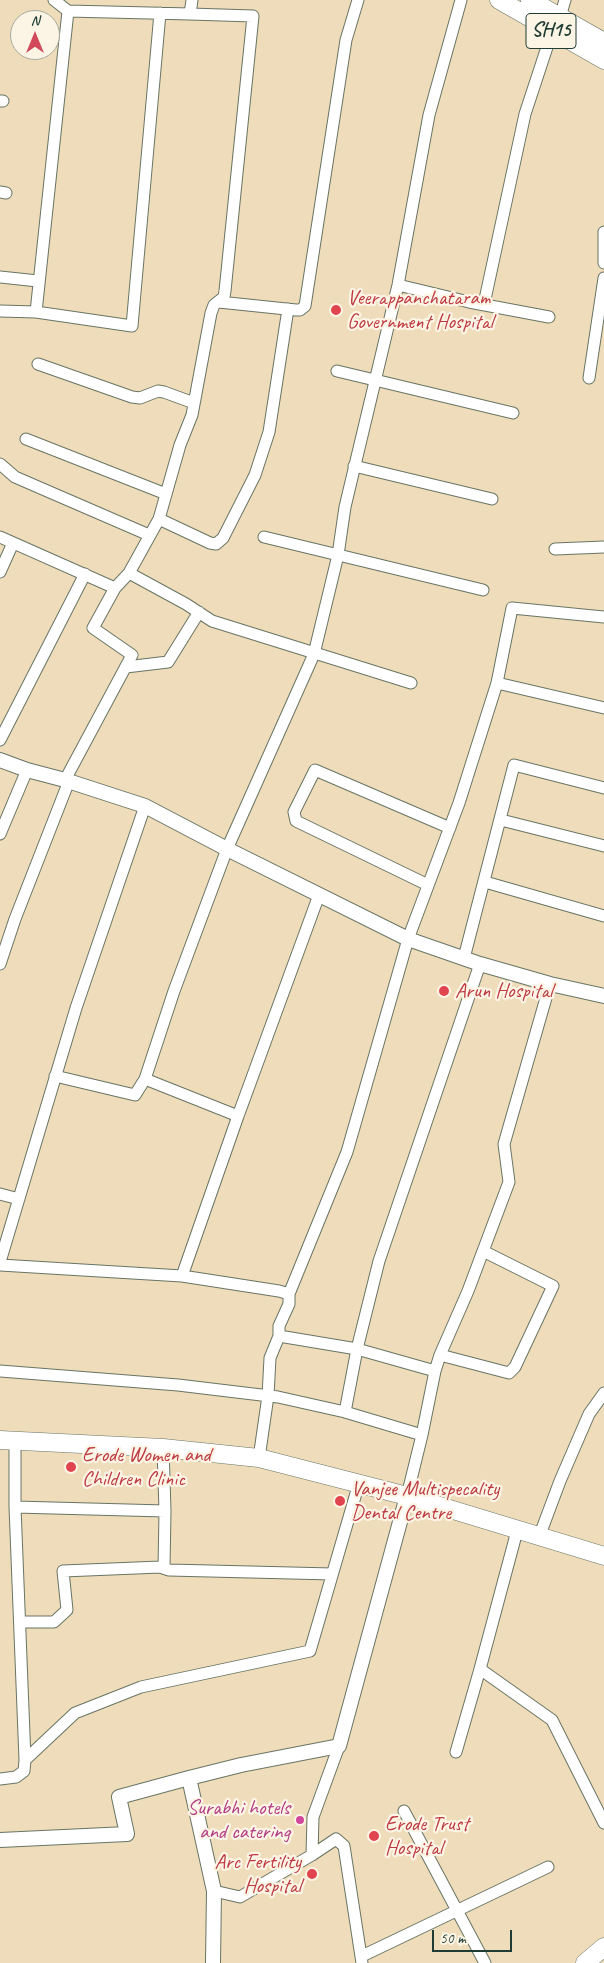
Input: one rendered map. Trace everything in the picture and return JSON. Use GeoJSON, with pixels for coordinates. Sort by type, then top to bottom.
{"type":"FeatureCollection","features":[{"type":"Feature","properties":{"kind":"main road","name":"SH15"},"geometry":{"type":"LineString","coordinates":[[499,0],[556,25],[604,42]]}},
{"type":"Feature","properties":{"kind":"main road","name":"SH15"},"geometry":{"type":"LineString","coordinates":[[530,0],[556,25],[604,60]]}},
{"type":"Feature","properties":{"kind":"main road"},"geometry":{"type":"LineString","coordinates":[[7,1440],[163,1448],[259,1458],[407,1496],[604,1556]]}},
{"type":"Feature","properties":{"kind":"main road"},"geometry":{"type":"LineString","coordinates":[[585,1963],[604,1947]]}},
{"type":"Feature","properties":{"kind":"street"},"geometry":{"type":"LineString","coordinates":[[0,964],[15,919],[68,781],[132,655],[93,628],[115,588],[129,573],[159,519],[180,446],[192,415],[211,313],[214,305],[224,297],[253,16],[68,11],[54,0]]}},
{"type":"Feature","properties":{"kind":"street"},"geometry":{"type":"LineString","coordinates":[[190,14],[192,0]]}},
{"type":"Feature","properties":{"kind":"street"},"geometry":{"type":"LineString","coordinates":[[219,302],[300,310],[305,306],[346,40],[358,0]]}},
{"type":"Feature","properties":{"kind":"street"},"geometry":{"type":"LineString","coordinates":[[55,1076],[135,1095],[145,1078],[174,991],[227,849],[314,654],[338,555],[345,507],[354,466],[398,285],[429,115],[461,0]]}},
{"type":"Feature","properties":{"kind":"street"},"geometry":{"type":"LineString","coordinates":[[484,304],[525,114],[564,0]]}},
{"type":"Feature","properties":{"kind":"street"},"geometry":{"type":"LineString","coordinates":[[36,312],[68,11]]}},
{"type":"Feature","properties":{"kind":"street"},"geometry":{"type":"LineString","coordinates":[[0,311],[36,312],[132,326],[160,13]]}},
{"type":"Feature","properties":{"kind":"street"},"geometry":{"type":"LineString","coordinates":[[604,232],[604,263]]}},
{"type":"Feature","properties":{"kind":"street"},"geometry":{"type":"LineString","coordinates":[[0,277],[38,281]]}},
{"type":"Feature","properties":{"kind":"street"},"geometry":{"type":"LineString","coordinates":[[589,378],[604,278]]}},
{"type":"Feature","properties":{"kind":"street"},"geometry":{"type":"LineString","coordinates":[[398,285],[469,302],[549,316]]}},
{"type":"Feature","properties":{"kind":"street"},"geometry":{"type":"LineString","coordinates":[[159,519],[210,543],[216,544],[223,538],[255,475],[269,432],[288,309]]}},
{"type":"Feature","properties":{"kind":"street"},"geometry":{"type":"LineString","coordinates":[[38,364],[140,398],[154,392],[164,392],[194,403]]}},
{"type":"Feature","properties":{"kind":"street"},"geometry":{"type":"LineString","coordinates":[[337,371],[513,413]]}},
{"type":"Feature","properties":{"kind":"street"},"geometry":{"type":"LineString","coordinates":[[26,439],[166,494]]}},
{"type":"Feature","properties":{"kind":"street"},"geometry":{"type":"LineString","coordinates":[[0,464],[8,473],[15,477],[149,535]]}},
{"type":"Feature","properties":{"kind":"street"},"geometry":{"type":"LineString","coordinates":[[354,466],[492,500]]}},
{"type":"Feature","properties":{"kind":"street"},"geometry":{"type":"LineString","coordinates":[[0,537],[115,588]]}},
{"type":"Feature","properties":{"kind":"street"},"geometry":{"type":"LineString","coordinates":[[264,538],[483,590]]}},
{"type":"Feature","properties":{"kind":"street"},"geometry":{"type":"LineString","coordinates":[[0,572],[13,543]]}},
{"type":"Feature","properties":{"kind":"street"},"geometry":{"type":"LineString","coordinates":[[555,549],[604,547]]}},
{"type":"Feature","properties":{"kind":"street"},"geometry":{"type":"LineString","coordinates":[[129,573],[212,621],[411,684]]}},
{"type":"Feature","properties":{"kind":"street"},"geometry":{"type":"LineString","coordinates":[[0,740],[85,574]]}},
{"type":"Feature","properties":{"kind":"street"},"geometry":{"type":"LineString","coordinates":[[259,1458],[268,1396],[270,1358],[279,1336],[279,1326],[288,1304],[288,1294],[347,1152],[408,939],[450,828],[498,683],[512,608],[604,617]]}},
{"type":"Feature","properties":{"kind":"street"},"geometry":{"type":"LineString","coordinates":[[126,667],[168,662],[199,612]]}},
{"type":"Feature","properties":{"kind":"street"},"geometry":{"type":"LineString","coordinates":[[498,683],[604,708]]}},
{"type":"Feature","properties":{"kind":"street"},"geometry":{"type":"LineString","coordinates":[[0,760],[145,806],[408,939],[480,964],[550,984],[604,996]]}},
{"type":"Feature","properties":{"kind":"street"},"geometry":{"type":"LineString","coordinates":[[464,958],[514,765],[604,788]]}},
{"type":"Feature","properties":{"kind":"street"},"geometry":{"type":"LineString","coordinates":[[0,834],[27,770]]}},
{"type":"Feature","properties":{"kind":"street"},"geometry":{"type":"LineString","coordinates":[[428,885],[296,821],[294,812],[315,770],[450,828]]}},
{"type":"Feature","properties":{"kind":"street"},"geometry":{"type":"LineString","coordinates":[[145,806],[76,1008],[0,1263],[182,1276],[288,1294]]}},
{"type":"Feature","properties":{"kind":"street"},"geometry":{"type":"LineString","coordinates":[[501,820],[604,846]]}},
{"type":"Feature","properties":{"kind":"street"},"geometry":{"type":"LineString","coordinates":[[485,882],[604,916]]}},
{"type":"Feature","properties":{"kind":"street"},"geometry":{"type":"LineString","coordinates":[[182,1276],[319,895]]}},
{"type":"Feature","properties":{"kind":"street"},"geometry":{"type":"LineString","coordinates":[[345,1412],[357,1349],[380,1261],[480,964]]}},
{"type":"Feature","properties":{"kind":"street"},"geometry":{"type":"LineString","coordinates":[[312,1855],[313,1817],[339,1746],[407,1496],[435,1371],[468,1291],[509,1182],[504,1144],[550,984]]}},
{"type":"Feature","properties":{"kind":"street"},"geometry":{"type":"LineString","coordinates":[[145,1078],[238,1116]]}},
{"type":"Feature","properties":{"kind":"street"},"geometry":{"type":"LineString","coordinates":[[0,1194],[19,1199]]}},
{"type":"Feature","properties":{"kind":"street"},"geometry":{"type":"LineString","coordinates":[[440,1355],[509,1372],[515,1367],[553,1286],[483,1251]]}},
{"type":"Feature","properties":{"kind":"street"},"geometry":{"type":"LineString","coordinates":[[279,1336],[357,1349],[435,1371]]}},
{"type":"Feature","properties":{"kind":"street"},"geometry":{"type":"LineString","coordinates":[[0,1371],[178,1385],[268,1396],[345,1412],[422,1435]]}},
{"type":"Feature","properties":{"kind":"street"},"geometry":{"type":"LineString","coordinates":[[539,1537],[585,1422],[604,1393]]}},
{"type":"Feature","properties":{"kind":"street"},"geometry":{"type":"LineString","coordinates":[[0,1779],[16,1777],[24,1771],[25,1760],[15,1507],[7,1440]]}},
{"type":"Feature","properties":{"kind":"street"},"geometry":{"type":"LineString","coordinates":[[163,1448],[164,1568]]}},
{"type":"Feature","properties":{"kind":"street"},"geometry":{"type":"LineString","coordinates":[[25,1760],[75,1713],[133,1690],[310,1651],[359,1483]]}},
{"type":"Feature","properties":{"kind":"street"},"geometry":{"type":"LineString","coordinates":[[15,1507],[165,1511]]}},
{"type":"Feature","properties":{"kind":"street"},"geometry":{"type":"LineString","coordinates":[[456,1752],[517,1530]]}},
{"type":"Feature","properties":{"kind":"street"},"geometry":{"type":"LineString","coordinates":[[20,1622],[54,1622],[67,1610],[63,1571],[164,1568],[169,1570],[332,1574]]}},
{"type":"Feature","properties":{"kind":"street"},"geometry":{"type":"LineString","coordinates":[[480,1669],[552,1720],[604,1823]]}},
{"type":"Feature","properties":{"kind":"street"},"geometry":{"type":"LineString","coordinates":[[0,1840],[127,1834],[119,1797],[241,1765],[339,1746]]}},
{"type":"Feature","properties":{"kind":"street"},"geometry":{"type":"LineString","coordinates":[[189,1778],[214,1891],[213,1963]]}},
{"type":"Feature","properties":{"kind":"street"},"geometry":{"type":"LineString","coordinates":[[404,1811],[485,1963]]}},
{"type":"Feature","properties":{"kind":"street"},"geometry":{"type":"LineString","coordinates":[[214,1891],[240,1897],[336,1839],[344,1846],[362,1959],[457,1910],[548,1867]]}},
{"type":"Feature","properties":{"kind":"place","name":"Veerappanchataram Government Hospital"},"geometry":{"type":"Point","coordinates":[336,310]}},
{"type":"Feature","properties":{"kind":"place","name":"Arun Hospital"},"geometry":{"type":"Point","coordinates":[444,991]}},
{"type":"Feature","properties":{"kind":"place","name":"Erode Women and Children Clinic"},"geometry":{"type":"Point","coordinates":[71,1467]}},
{"type":"Feature","properties":{"kind":"place","name":"Vanjee Multispecality Dental Centre"},"geometry":{"type":"Point","coordinates":[340,1501]}},
{"type":"Feature","properties":{"kind":"place","name":"Surabhi hotels and catering"},"geometry":{"type":"Point","coordinates":[300,1820]}},
{"type":"Feature","properties":{"kind":"place","name":"Erode Trust Hospital"},"geometry":{"type":"Point","coordinates":[374,1836]}},
{"type":"Feature","properties":{"kind":"place","name":"Arc Fertility Hospital"},"geometry":{"type":"Point","coordinates":[312,1874]}}]}
